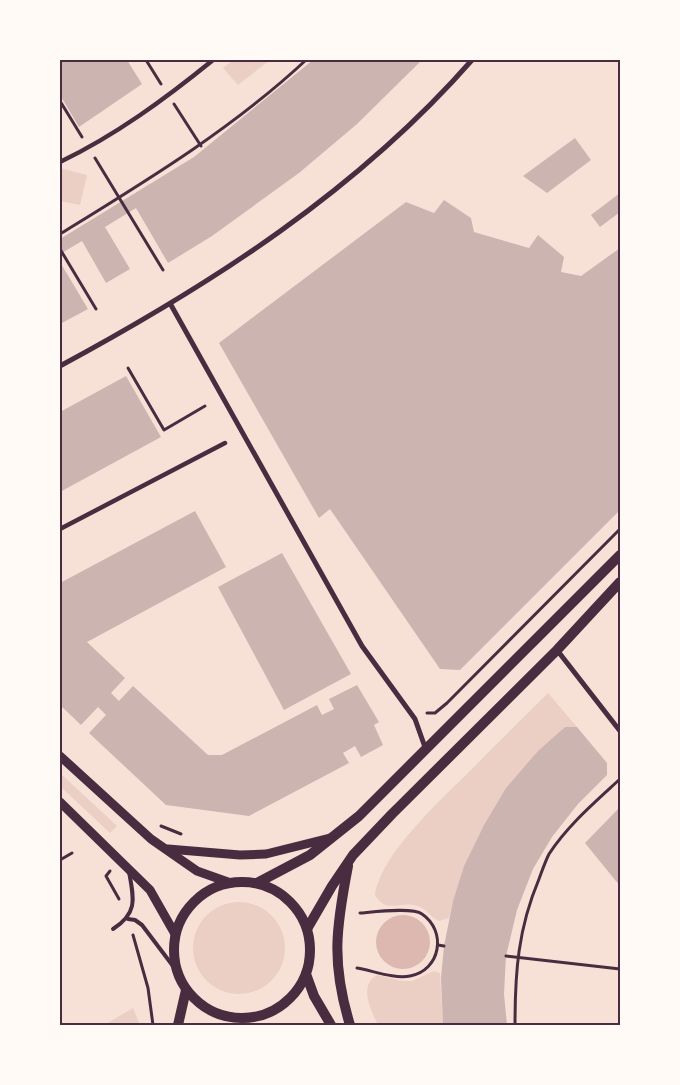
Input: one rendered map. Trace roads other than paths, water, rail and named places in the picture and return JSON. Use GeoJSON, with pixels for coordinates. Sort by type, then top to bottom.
{"type":"FeatureCollection","features":[{"type":"Feature","properties":{"kind":"main road"},"geometry":{"type":"LineString","coordinates":[[257,883],[310,855],[359,816],[620,555]]}},
{"type":"Feature","properties":{"kind":"main road"},"geometry":{"type":"LineString","coordinates":[[308,929],[332,886],[350,861],[399,807],[557,650],[620,582]]}},
{"type":"Feature","properties":{"kind":"main road"},"geometry":{"type":"LineString","coordinates":[[350,861],[341,906],[336,961],[339,986],[350,1025]]}},
{"type":"Feature","properties":{"kind":"main road"},"geometry":{"type":"LineString","coordinates":[[246,1021],[269,1014],[285,1004],[298,990],[306,974],[310,952],[308,929],[300,913],[288,899],[274,889],[257,883],[228,882],[206,891],[189,906],[175,934],[173,953],[176,970],[186,990],[198,1004],[214,1013],[232,1018],[262,1025]]}},
{"type":"Feature","properties":{"kind":"main road"},"geometry":{"type":"LineString","coordinates":[[306,974],[314,996],[331,1025]]}},
{"type":"Feature","properties":{"kind":"main road"},"geometry":{"type":"LineString","coordinates":[[178,1025],[186,990]]}},
{"type":"Feature","properties":{"kind":"street"},"geometry":{"type":"LineString","coordinates":[[60,162],[88,148],[169,96],[213,60]]}},
{"type":"Feature","properties":{"kind":"street"},"geometry":{"type":"LineString","coordinates":[[60,366],[171,305],[265,243],[336,189],[444,91],[472,60]]}},
{"type":"Feature","properties":{"kind":"street"},"geometry":{"type":"LineString","coordinates":[[171,305],[362,646],[415,719],[426,751]]}},
{"type":"Feature","properties":{"kind":"street"},"geometry":{"type":"LineString","coordinates":[[60,528],[225,443]]}},
{"type":"Feature","properties":{"kind":"street"},"geometry":{"type":"LineString","coordinates":[[557,650],[620,731]]}},
{"type":"Feature","properties":{"kind":"street"},"geometry":{"type":"LineString","coordinates":[[60,756],[146,834],[197,871],[228,882]]}},
{"type":"Feature","properties":{"kind":"street"},"geometry":{"type":"LineString","coordinates":[[60,802],[150,890],[175,934]]}},
{"type":"Feature","properties":{"kind":"street"},"geometry":{"type":"LineString","coordinates":[[166,849],[240,855],[257,854],[330,838]]}},
{"type":"Feature","properties":{"kind":"lane"},"geometry":{"type":"LineString","coordinates":[[128,868],[132,898],[128,919]]}},
{"type":"Feature","properties":{"kind":"lane"},"geometry":{"type":"LineString","coordinates":[[113,929],[128,919],[136,920],[142,925],[176,970]]}}]}
